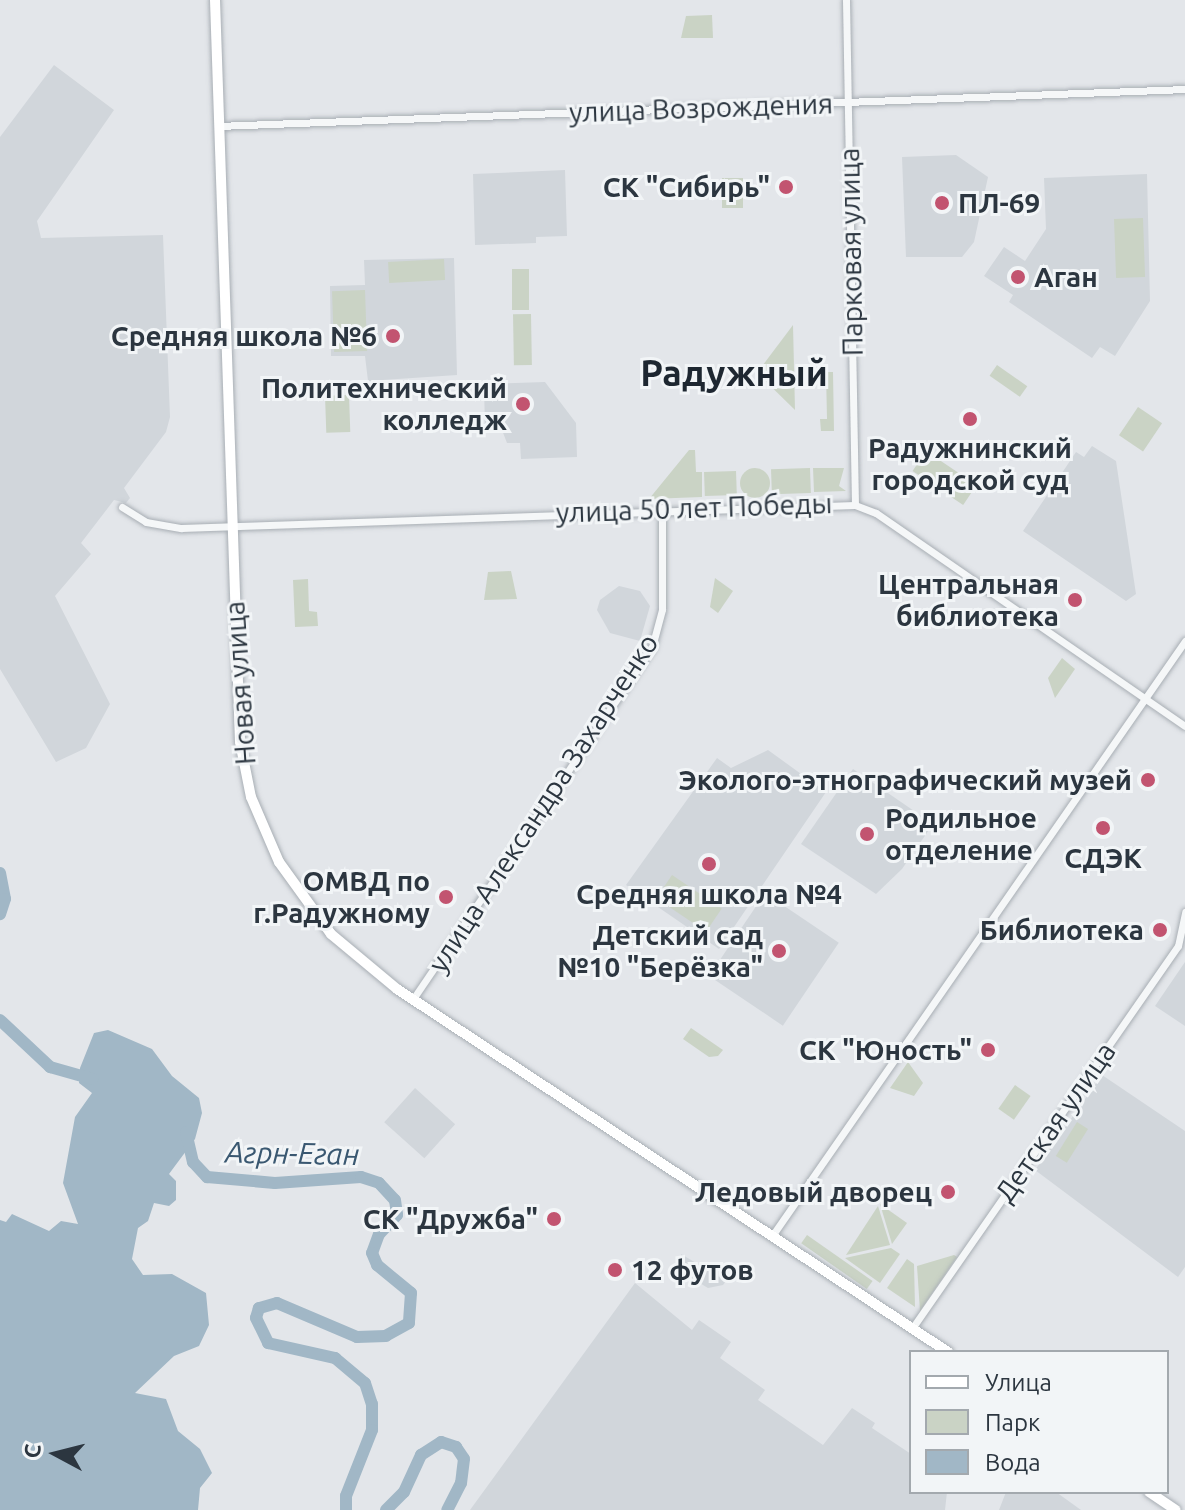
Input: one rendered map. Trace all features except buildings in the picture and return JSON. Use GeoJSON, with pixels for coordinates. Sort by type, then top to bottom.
{"type":"FeatureCollection","features":[{"type":"Feature","properties":{"kind":"street","name":"Новая улица"},"geometry":{"type":"LineString","coordinates":[[215,0],[240,742],[256,811],[288,877],[320,921],[351,953],[413,999],[774,1233],[945,1350]]}},
{"type":"Feature","properties":{"kind":"street","name":"Парковая улица"},"geometry":{"type":"LineString","coordinates":[[846,0],[855,505]]}},
{"type":"Feature","properties":{"kind":"street","name":"улица Возрождения"},"geometry":{"type":"LineString","coordinates":[[218,126],[1185,89]]}},
{"type":"Feature","properties":{"kind":"street","name":"улица 50 лет Победы"},"geometry":{"type":"LineString","coordinates":[[122,507],[164,526],[662,508],[855,505],[876,513],[1185,726]]}},
{"type":"Feature","properties":{"kind":"street","name":"улица Александра Захарченко"},"geometry":{"type":"LineString","coordinates":[[413,999],[652,647],[662,609],[662,508]]}},
{"type":"Feature","properties":{"kind":"street"},"geometry":{"type":"LineString","coordinates":[[774,1233],[1185,641]]}},
{"type":"Feature","properties":{"kind":"street","name":"Детская улица"},"geometry":{"type":"LineString","coordinates":[[913,1327],[1178,946],[1185,912]]}},
{"type":"Feature","properties":{"kind":"street"},"geometry":{"type":"LineString","coordinates":[[1152,1494],[1176,1510]]}},
{"type":"Feature","properties":{"kind":"shaded area"},"geometry":{"type":"Polygon","coordinates":[[[54,65],[114,110],[37,221],[41,238],[163,235],[170,417],[166,432],[124,488],[130,498],[126,503],[114,500],[81,543],[91,554],[55,596],[110,704],[86,748],[56,762],[0,669],[0,137],[54,65]]]}},
{"type":"Feature","properties":{"kind":"shaded area","name":"ПЛ-69"},"geometry":{"type":"Polygon","coordinates":[[[956,155],[988,177],[974,242],[962,257],[906,257],[902,157],[956,155]]]}},
{"type":"Feature","properties":{"kind":"shaded area"},"geometry":{"type":"Polygon","coordinates":[[[565,170],[567,236],[536,237],[536,243],[475,245],[473,174],[565,170]]]}},
{"type":"Feature","properties":{"kind":"shaded area"},"geometry":{"type":"Polygon","coordinates":[[[1147,174],[1150,301],[1115,356],[1100,347],[1092,358],[1009,302],[1013,295],[984,276],[1004,247],[1025,261],[1046,229],[1044,178],[1147,174]]]}},
{"type":"Feature","properties":{"kind":"shaded area","name":"Средняя школа №6"},"geometry":{"type":"Polygon","coordinates":[[[454,258],[457,375],[368,381],[365,356],[331,356],[330,286],[365,285],[364,260],[454,258]]]}},
{"type":"Feature","properties":{"kind":"shaded area","name":"Политехнический колледж"},"geometry":{"type":"Polygon","coordinates":[[[545,382],[576,423],[577,457],[521,459],[520,443],[507,443],[502,430],[485,430],[484,384],[545,382]]]}},
{"type":"Feature","properties":{"kind":"shaded area"},"geometry":{"type":"Polygon","coordinates":[[[1092,446],[1116,461],[1136,594],[1126,601],[1023,531],[1076,452],[1084,457],[1092,446]]]}},
{"type":"Feature","properties":{"kind":"shaded area"},"geometry":{"type":"Polygon","coordinates":[[[619,586],[640,591],[650,606],[640,641],[610,633],[597,610],[600,600],[619,586]]]}},
{"type":"Feature","properties":{"kind":"shaded area","name":"Средняя школа №4"},"geometry":{"type":"Polygon","coordinates":[[[768,750],[826,792],[719,949],[626,885],[717,758],[731,768],[768,750]]]}},
{"type":"Feature","properties":{"kind":"shaded area","name":"Родильное отделение"},"geometry":{"type":"Polygon","coordinates":[[[853,769],[933,824],[902,869],[876,894],[801,844],[853,769]]]}},
{"type":"Feature","properties":{"kind":"shaded area","name":"Детский сад №10 \"Берёзка\""},"geometry":{"type":"Polygon","coordinates":[[[765,893],[839,943],[783,1026],[709,976],[765,893]]]}},
{"type":"Feature","properties":{"kind":"shaded area"},"geometry":{"type":"Polygon","coordinates":[[[1185,962],[1185,1026],[1155,1006],[1185,962]]]}},
{"type":"Feature","properties":{"kind":"shaded area"},"geometry":{"type":"Polygon","coordinates":[[[1102,1075],[1185,1131],[1185,1267],[1178,1277],[1035,1170],[1102,1075]]]}},
{"type":"Feature","properties":{"kind":"shaded area"},"geometry":{"type":"Polygon","coordinates":[[[415,1088],[455,1124],[424,1158],[384,1122],[415,1088]]]}},
{"type":"Feature","properties":{"kind":"shaded area"},"geometry":{"type":"Polygon","coordinates":[[[681,1254],[726,1281],[723,1285],[708,1288],[683,1273],[681,1254]]]}},
{"type":"Feature","properties":{"kind":"shaded area"},"geometry":{"type":"Polygon","coordinates":[[[635,1283],[692,1330],[699,1320],[731,1342],[720,1358],[765,1390],[758,1400],[823,1445],[852,1408],[875,1423],[872,1428],[909,1453],[909,1494],[947,1494],[945,1510],[470,1510],[635,1283]]]}},
{"type":"Feature","properties":{"kind":"shaded area"},"geometry":{"type":"Polygon","coordinates":[[[1005,1494],[1059,1494],[1081,1510],[999,1510],[1005,1494]]]}},
{"type":"Feature","properties":{"kind":"green space"},"geometry":{"type":"Polygon","coordinates":[[[712,15],[713,38],[681,38],[686,16],[712,15]]]}},
{"type":"Feature","properties":{"kind":"green space"},"geometry":{"type":"Polygon","coordinates":[[[722,178],[743,178],[743,208],[722,208],[722,178]]]}},
{"type":"Feature","properties":{"kind":"green space"},"geometry":{"type":"Polygon","coordinates":[[[1143,218],[1145,277],[1116,278],[1114,219],[1143,218]]]}},
{"type":"Feature","properties":{"kind":"green space"},"geometry":{"type":"Polygon","coordinates":[[[444,259],[445,280],[389,283],[388,262],[444,259]]]}},
{"type":"Feature","properties":{"kind":"green space"},"geometry":{"type":"Polygon","coordinates":[[[512,269],[529,269],[529,310],[512,310],[512,269]]]}},
{"type":"Feature","properties":{"kind":"green space"},"geometry":{"type":"Polygon","coordinates":[[[365,290],[367,351],[334,352],[332,291],[365,290]]]}},
{"type":"Feature","properties":{"kind":"green space"},"geometry":{"type":"Polygon","coordinates":[[[513,314],[531,314],[532,365],[514,365],[513,314]]]}},
{"type":"Feature","properties":{"kind":"green space"},"geometry":{"type":"Polygon","coordinates":[[[793,325],[795,410],[757,373],[793,325]]]}},
{"type":"Feature","properties":{"kind":"green space"},"geometry":{"type":"Polygon","coordinates":[[[997,365],[1027,386],[1020,397],[990,376],[997,365]]]}},
{"type":"Feature","properties":{"kind":"green space"},"geometry":{"type":"Polygon","coordinates":[[[826,372],[833,372],[834,431],[821,431],[820,419],[827,419],[826,372]]]}},
{"type":"Feature","properties":{"kind":"green space"},"geometry":{"type":"Polygon","coordinates":[[[349,395],[350,432],[326,433],[325,396],[349,395]]]}},
{"type":"Feature","properties":{"kind":"green space"},"geometry":{"type":"Polygon","coordinates":[[[1138,407],[1162,423],[1143,451],[1119,435],[1138,407]]]}},
{"type":"Feature","properties":{"kind":"green space"},"geometry":{"type":"Polygon","coordinates":[[[689,450],[695,450],[696,472],[702,472],[702,497],[649,499],[689,450]]]}},
{"type":"Feature","properties":{"kind":"green space"},"geometry":{"type":"Polygon","coordinates":[[[926,451],[977,485],[963,505],[913,471],[926,451]]]}},
{"type":"Feature","properties":{"kind":"green space"},"geometry":{"type":"Polygon","coordinates":[[[755,468],[765,473],[770,483],[765,493],[755,498],[745,493],[740,483],[745,473],[755,468]]]}},
{"type":"Feature","properties":{"kind":"green space"},"geometry":{"type":"Polygon","coordinates":[[[810,468],[811,493],[772,494],[771,469],[810,468]]]}},
{"type":"Feature","properties":{"kind":"green space"},"geometry":{"type":"Polygon","coordinates":[[[813,468],[844,468],[839,486],[846,491],[814,492],[813,468]]]}},
{"type":"Feature","properties":{"kind":"green space"},"geometry":{"type":"Polygon","coordinates":[[[736,471],[737,495],[705,496],[704,472],[736,471]]]}},
{"type":"Feature","properties":{"kind":"green space"},"geometry":{"type":"Polygon","coordinates":[[[511,571],[517,599],[484,600],[488,572],[511,571]]]}},
{"type":"Feature","properties":{"kind":"green space"},"geometry":{"type":"Polygon","coordinates":[[[715,578],[733,591],[718,613],[710,607],[715,578]]]}},
{"type":"Feature","properties":{"kind":"green space"},"geometry":{"type":"Polygon","coordinates":[[[308,579],[309,611],[317,612],[318,626],[295,627],[293,580],[308,579]]]}},
{"type":"Feature","properties":{"kind":"green space"},"geometry":{"type":"Polygon","coordinates":[[[1062,658],[1075,669],[1055,698],[1048,678],[1062,658]]]}},
{"type":"Feature","properties":{"kind":"green space"},"geometry":{"type":"Polygon","coordinates":[[[672,875],[722,909],[706,932],[656,898],[672,875]]]}},
{"type":"Feature","properties":{"kind":"green space"},"geometry":{"type":"Polygon","coordinates":[[[691,1028],[723,1050],[718,1056],[709,1057],[683,1039],[691,1028]]]}},
{"type":"Feature","properties":{"kind":"green space"},"geometry":{"type":"Polygon","coordinates":[[[908,1062],[923,1083],[914,1096],[890,1088],[908,1062]]]}},
{"type":"Feature","properties":{"kind":"green space"},"geometry":{"type":"Polygon","coordinates":[[[1015,1085],[1031,1096],[1014,1120],[998,1109],[1015,1085]]]}},
{"type":"Feature","properties":{"kind":"green space"},"geometry":{"type":"Polygon","coordinates":[[[1077,1122],[1088,1129],[1067,1163],[1056,1156],[1077,1122]]]}},
{"type":"Feature","properties":{"kind":"green space"},"geometry":{"type":"Polygon","coordinates":[[[880,1204],[907,1223],[892,1244],[880,1204]]]}},
{"type":"Feature","properties":{"kind":"green space"},"geometry":{"type":"Polygon","coordinates":[[[878,1206],[890,1245],[846,1255],[878,1206]]]}},
{"type":"Feature","properties":{"kind":"green space"},"geometry":{"type":"Polygon","coordinates":[[[807,1235],[873,1281],[867,1289],[801,1243],[807,1235]]]}},
{"type":"Feature","properties":{"kind":"green space"},"geometry":{"type":"Polygon","coordinates":[[[891,1248],[900,1254],[880,1283],[845,1258],[891,1248]]]}},
{"type":"Feature","properties":{"kind":"green space"},"geometry":{"type":"Polygon","coordinates":[[[954,1255],[957,1257],[920,1311],[917,1266],[954,1255]]]}},
{"type":"Feature","properties":{"kind":"green space"},"geometry":{"type":"Polygon","coordinates":[[[907,1259],[914,1264],[915,1307],[887,1288],[907,1259]]]}},
{"type":"Feature","properties":{"kind":"water"},"geometry":{"type":"Polygon","coordinates":[[[108,1030],[152,1049],[172,1076],[199,1098],[202,1113],[195,1139],[169,1174],[176,1181],[176,1200],[169,1206],[154,1203],[148,1221],[138,1228],[132,1259],[143,1275],[172,1274],[206,1293],[209,1325],[199,1346],[174,1356],[135,1393],[166,1399],[178,1431],[200,1449],[212,1473],[200,1488],[198,1510],[0,1510],[0,1220],[6,1222],[12,1214],[49,1231],[61,1221],[78,1224],[63,1183],[75,1117],[92,1093],[79,1083],[80,1068],[94,1033],[108,1030]]]}},
{"type":"Feature","properties":{"kind":"waterway","name":"Агрн-Еган"},"geometry":{"type":"LineString","coordinates":[[0,873],[5,899],[0,914]]}},
{"type":"Feature","properties":{"kind":"waterway","name":"Агрн-Еган"},"geometry":{"type":"LineString","coordinates":[[0,1020],[50,1067],[92,1079]]}},
{"type":"Feature","properties":{"kind":"waterway","name":"Агрн-Еган"},"geometry":{"type":"LineString","coordinates":[[186,1132],[193,1162],[207,1177],[275,1183],[361,1177],[379,1183],[395,1200],[397,1215],[379,1234],[372,1253],[377,1265],[411,1293],[409,1323],[386,1336],[357,1337],[277,1303],[259,1308],[256,1318],[268,1343],[335,1358],[365,1383],[372,1404],[372,1430],[346,1496],[346,1510]]}},
{"type":"Feature","properties":{"kind":"waterway","name":"Агрн-Еган"},"geometry":{"type":"LineString","coordinates":[[386,1510],[404,1492],[421,1455],[441,1442],[456,1447],[464,1459],[461,1483],[447,1510]]}},
{"type":"Feature","properties":{"kind":"place","name":"СК \"Сибирь\""},"geometry":{"type":"Point","coordinates":[786,187]}},
{"type":"Feature","properties":{"kind":"place","name":"ПЛ-69"},"geometry":{"type":"Point","coordinates":[942,203]}},
{"type":"Feature","properties":{"kind":"place","name":"Аган"},"geometry":{"type":"Point","coordinates":[1018,277]}},
{"type":"Feature","properties":{"kind":"place","name":"Средняя школа №6"},"geometry":{"type":"Point","coordinates":[393,336]}},
{"type":"Feature","properties":{"kind":"place","name":"Политехнический колледж"},"geometry":{"type":"Point","coordinates":[523,404]}},
{"type":"Feature","properties":{"kind":"place","name":"Радужнинский городской суд"},"geometry":{"type":"Point","coordinates":[970,419]}},
{"type":"Feature","properties":{"kind":"place","name":"Центральная библиотека"},"geometry":{"type":"Point","coordinates":[1075,600]}},
{"type":"Feature","properties":{"kind":"place","name":"Эколого-этнографический музей"},"geometry":{"type":"Point","coordinates":[1148,780]}},
{"type":"Feature","properties":{"kind":"place","name":"СДЭК"},"geometry":{"type":"Point","coordinates":[1103,828]}},
{"type":"Feature","properties":{"kind":"place","name":"Родильное отделение"},"geometry":{"type":"Point","coordinates":[867,834]}},
{"type":"Feature","properties":{"kind":"place","name":"Средняя школа №4"},"geometry":{"type":"Point","coordinates":[709,864]}},
{"type":"Feature","properties":{"kind":"place","name":"ОМВД по г.Радужному"},"geometry":{"type":"Point","coordinates":[446,897]}},
{"type":"Feature","properties":{"kind":"place","name":"Библиотека"},"geometry":{"type":"Point","coordinates":[1160,930]}},
{"type":"Feature","properties":{"kind":"place","name":"Детский сад №10 \"Берёзка\""},"geometry":{"type":"Point","coordinates":[779,951]}},
{"type":"Feature","properties":{"kind":"place","name":"СК \"Юность\""},"geometry":{"type":"Point","coordinates":[988,1050]}},
{"type":"Feature","properties":{"kind":"place","name":"Ледовый дворец"},"geometry":{"type":"Point","coordinates":[948,1192]}},
{"type":"Feature","properties":{"kind":"place","name":"СК \"Дружба\""},"geometry":{"type":"Point","coordinates":[554,1219]}},
{"type":"Feature","properties":{"kind":"place","name":"12 футов"},"geometry":{"type":"Point","coordinates":[615,1270]}},
{"type":"Feature","properties":{"kind":"district","name":"Радужный"},"geometry":{"type":"Point","coordinates":[734,373]}}]}
